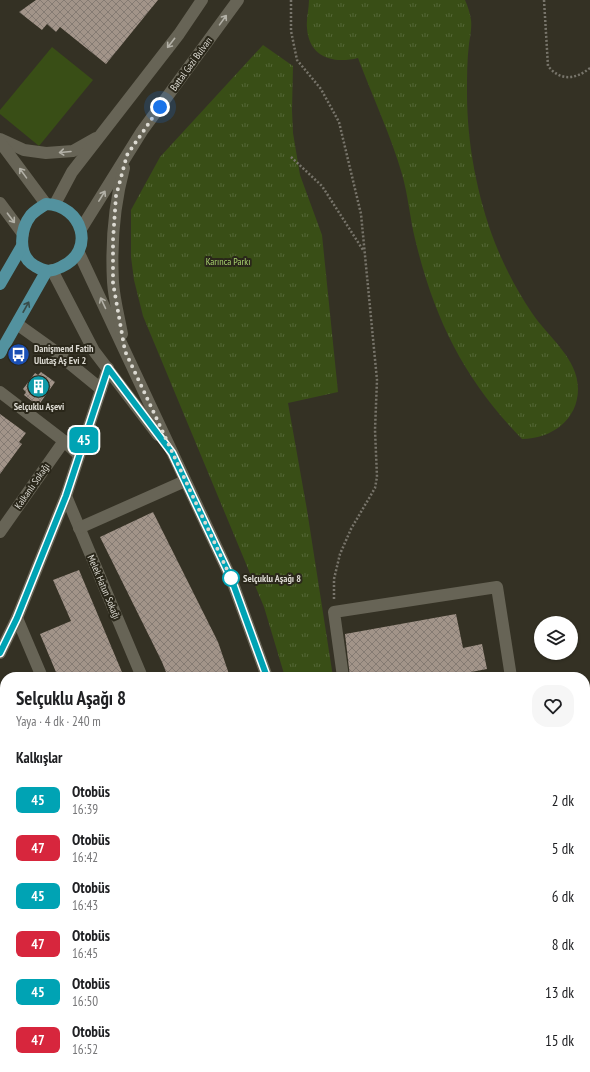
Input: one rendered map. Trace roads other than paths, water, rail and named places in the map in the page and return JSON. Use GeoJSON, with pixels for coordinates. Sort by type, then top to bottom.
{"type":"FeatureCollection","features":[{"type":"Feature","properties":{"kind":"main road"},"geometry":{"type":"LineString","coordinates":[[0,284],[23,240],[26,224],[32,215],[51,204],[66,209],[81,230],[82,241],[79,253],[68,264],[49,271],[0,353]]}},
{"type":"Feature","properties":{"kind":"main road"},"geometry":{"type":"LineString","coordinates":[[23,240],[27,259],[34,266],[49,271]]}},
{"type":"Feature","properties":{"kind":"street"},"geometry":{"type":"LineString","coordinates":[[0,140],[51,204],[72,172],[179,34],[202,0]]}},
{"type":"Feature","properties":{"kind":"street","name":"Battal Gazi Bulvarı"},"geometry":{"type":"LineString","coordinates":[[81,230],[142,131],[238,0]]}},
{"type":"Feature","properties":{"kind":"street"},"geometry":{"type":"LineString","coordinates":[[0,140],[24,150],[46,153],[72,151],[100,135]]}},
{"type":"Feature","properties":{"kind":"street"},"geometry":{"type":"LineString","coordinates":[[125,351],[113,283],[113,240],[116,196],[127,155]]}},
{"type":"Feature","properties":{"kind":"street"},"geometry":{"type":"LineString","coordinates":[[0,203],[23,240]]}},
{"type":"Feature","properties":{"kind":"street"},"geometry":{"type":"LineString","coordinates":[[79,253],[231,578],[265,672]]}},
{"type":"Feature","properties":{"kind":"street"},"geometry":{"type":"LineString","coordinates":[[49,271],[94,351],[172,453]]}},
{"type":"Feature","properties":{"kind":"street"},"geometry":{"type":"LineString","coordinates":[[17,324],[52,349],[101,389]]}},
{"type":"Feature","properties":{"kind":"street"},"geometry":{"type":"LineString","coordinates":[[0,653],[17,618],[66,496],[108,368]]}},
{"type":"Feature","properties":{"kind":"street"},"geometry":{"type":"LineString","coordinates":[[0,392],[64,441],[79,455]]}},
{"type":"Feature","properties":{"kind":"street","name":"Kalkanlı Sokağı"},"geometry":{"type":"LineString","coordinates":[[0,532],[64,441]]}},
{"type":"Feature","properties":{"kind":"street"},"geometry":{"type":"LineString","coordinates":[[79,528],[185,481]]}},
{"type":"Feature","properties":{"kind":"street","name":"Melek Hatun Sokağı"},"geometry":{"type":"LineString","coordinates":[[66,496],[140,672]]}},
{"type":"Feature","properties":{"kind":"street"},"geometry":{"type":"LineString","coordinates":[[342,672],[334,612],[497,587],[510,672]]}},
{"type":"Feature","properties":{"kind":"street"},"geometry":{"type":"LineString","coordinates":[[17,618],[40,672]]}},
{"type":"Feature","properties":{"kind":"place","name":"Danişmend Fatih Ulutaş Aş Evi 2"},"geometry":{"type":"Point","coordinates":[19,354]}},
{"type":"Feature","properties":{"kind":"place","name":"Selçuklu Aşevi"},"geometry":{"type":"Point","coordinates":[39,386]}},
{"type":"Feature","properties":{"kind":"place","name":"Selçuklu Aşağı 8"},"geometry":{"type":"Point","coordinates":[231,578]}},
{"type":"Feature","properties":{"kind":"park label","name":"Karınca Parkı"},"geometry":{"type":"Point","coordinates":[228,261]}}]}
